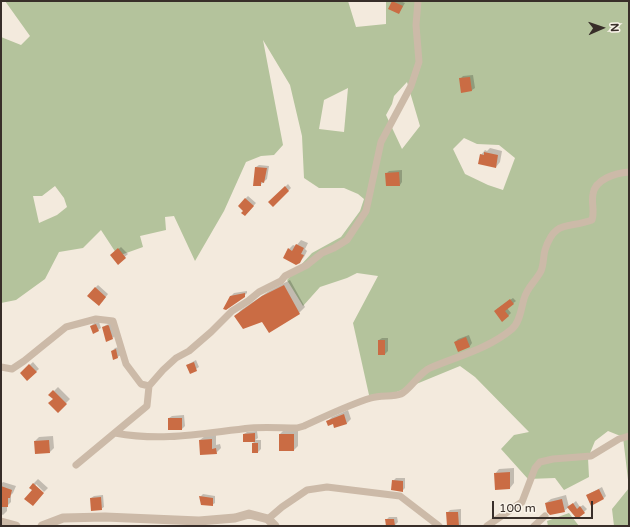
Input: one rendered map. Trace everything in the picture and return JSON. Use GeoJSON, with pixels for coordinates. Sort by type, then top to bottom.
{"type":"FeatureCollection","features":[{"type":"Feature","properties":{"kind":"street"},"geometry":{"type":"LineString","coordinates":[[76,465],[147,406],[149,386],[163,370],[176,358],[189,351],[232,311],[259,292],[281,281],[285,276],[307,265],[322,253],[347,240],[366,211],[381,142],[411,86],[419,62],[416,25],[418,1]]}},
{"type":"Feature","properties":{"kind":"street"},"geometry":{"type":"LineString","coordinates":[[115,433],[135,437],[162,438],[253,428],[297,428],[373,397],[401,394],[428,368],[484,347],[513,328],[520,317],[524,297],[528,288],[537,278],[542,269],[545,251],[550,237],[562,226],[584,223],[592,220],[594,214],[592,195],[594,189],[606,178],[620,172],[629,172]]}},
{"type":"Feature","properties":{"kind":"street"},"geometry":{"type":"LineString","coordinates":[[1,367],[12,369],[66,327],[96,319],[105,319],[113,321],[126,364],[141,384],[149,386]]}},
{"type":"Feature","properties":{"kind":"street"},"geometry":{"type":"LineString","coordinates":[[487,526],[522,502],[535,468],[540,462],[553,459],[591,456],[619,439],[629,436]]}},
{"type":"Feature","properties":{"kind":"street"},"geometry":{"type":"LineString","coordinates":[[268,519],[282,507],[307,490],[327,487],[400,496],[439,526]]}},
{"type":"Feature","properties":{"kind":"street"},"geometry":{"type":"LineString","coordinates":[[42,526],[63,518],[199,521],[235,518],[249,514],[268,519],[275,526]]}},
{"type":"Feature","properties":{"kind":"street"},"geometry":{"type":"LineString","coordinates":[[534,526],[545,516]]}},
{"type":"Feature","properties":{"kind":"street"},"geometry":{"type":"LineString","coordinates":[[1,522],[16,526]]}},
{"type":"Feature","properties":{"kind":"green space"},"geometry":{"type":"Polygon","coordinates":[[[5,1],[348,1],[356,27],[386,24],[386,1],[629,1],[629,488],[623,437],[608,431],[595,441],[588,458],[589,477],[564,490],[555,478],[528,479],[501,449],[514,435],[529,432],[475,377],[460,366],[392,394],[369,395],[353,323],[378,276],[357,273],[320,287],[303,306],[287,280],[312,253],[341,237],[360,211],[364,199],[358,194],[344,188],[319,188],[304,178],[302,136],[290,85],[263,40],[283,145],[274,155],[261,156],[246,162],[224,211],[195,261],[174,216],[165,217],[166,230],[140,236],[143,247],[118,256],[101,230],[83,248],[59,252],[45,279],[16,300],[1,303],[1,37],[21,45],[30,36],[5,1]],[[407,82],[394,96],[392,104],[386,115],[402,149],[420,126],[407,82]],[[348,88],[324,100],[319,129],[344,132],[348,88]],[[464,138],[453,149],[465,174],[488,185],[503,190],[515,158],[499,145],[477,144],[464,138]],[[55,186],[42,196],[33,196],[39,223],[57,215],[67,207],[64,198],[55,186]]]}},
{"type":"Feature","properties":{"kind":"green space"},"geometry":{"type":"Polygon","coordinates":[[[629,488],[629,526],[614,526],[612,509],[629,488]]]}},
{"type":"Feature","properties":{"kind":"green space"},"geometry":{"type":"Polygon","coordinates":[[[569,513],[579,526],[548,526],[547,521],[569,513]]]}},
{"type":"Feature","properties":{"kind":"building"},"geometry":{"type":"Polygon","coordinates":[[[392,1],[403,6],[399,14],[388,9],[392,1]]]}},
{"type":"Feature","properties":{"kind":"building"},"geometry":{"type":"Polygon","coordinates":[[[470,77],[472,91],[461,93],[459,78],[470,77]]]}},
{"type":"Feature","properties":{"kind":"building"},"geometry":{"type":"Polygon","coordinates":[[[484,152],[498,155],[496,168],[478,164],[480,154],[484,155],[484,152]]]}},
{"type":"Feature","properties":{"kind":"building"},"geometry":{"type":"Polygon","coordinates":[[[255,167],[267,168],[264,183],[261,182],[261,186],[253,186],[255,167]]]}},
{"type":"Feature","properties":{"kind":"building"},"geometry":{"type":"Polygon","coordinates":[[[399,172],[400,186],[386,186],[385,173],[399,172]]]}},
{"type":"Feature","properties":{"kind":"building"},"geometry":{"type":"Polygon","coordinates":[[[285,186],[289,191],[273,207],[268,202],[285,186]]]}},
{"type":"Feature","properties":{"kind":"building"},"geometry":{"type":"Polygon","coordinates":[[[245,198],[254,206],[245,216],[241,213],[243,211],[238,206],[245,198]]]}},
{"type":"Feature","properties":{"kind":"building"},"geometry":{"type":"Polygon","coordinates":[[[296,244],[304,248],[301,254],[304,255],[300,263],[296,265],[283,258],[288,248],[292,251],[296,244]]]}},
{"type":"Feature","properties":{"kind":"building"},"geometry":{"type":"Polygon","coordinates":[[[118,248],[126,258],[118,265],[110,255],[118,248]]]}},
{"type":"Feature","properties":{"kind":"building"},"geometry":{"type":"Polygon","coordinates":[[[284,285],[300,314],[269,333],[262,322],[243,329],[234,316],[262,296],[284,285]]]}},
{"type":"Feature","properties":{"kind":"building"},"geometry":{"type":"Polygon","coordinates":[[[95,287],[106,297],[99,306],[87,296],[95,287]]]}},
{"type":"Feature","properties":{"kind":"building"},"geometry":{"type":"Polygon","coordinates":[[[245,293],[245,297],[226,310],[223,309],[230,296],[245,293]]]}},
{"type":"Feature","properties":{"kind":"building"},"geometry":{"type":"Polygon","coordinates":[[[510,299],[514,304],[505,311],[509,316],[502,322],[494,311],[510,299]]]}},
{"type":"Feature","properties":{"kind":"building"},"geometry":{"type":"Polygon","coordinates":[[[96,324],[99,331],[93,334],[90,326],[96,324]]]}},
{"type":"Feature","properties":{"kind":"building"},"geometry":{"type":"Polygon","coordinates":[[[108,325],[113,339],[106,342],[102,327],[108,325]]]}},
{"type":"Feature","properties":{"kind":"building"},"geometry":{"type":"Polygon","coordinates":[[[466,337],[470,347],[458,352],[454,342],[466,337]]]}},
{"type":"Feature","properties":{"kind":"building"},"geometry":{"type":"Polygon","coordinates":[[[378,340],[385,340],[385,355],[378,355],[378,340]]]}},
{"type":"Feature","properties":{"kind":"building"},"geometry":{"type":"Polygon","coordinates":[[[116,349],[118,358],[113,360],[111,351],[116,349]]]}},
{"type":"Feature","properties":{"kind":"building"},"geometry":{"type":"Polygon","coordinates":[[[194,362],[197,371],[190,374],[186,365],[194,362]]]}},
{"type":"Feature","properties":{"kind":"building"},"geometry":{"type":"Polygon","coordinates":[[[29,364],[37,372],[27,381],[20,373],[29,364]]]}},
{"type":"Feature","properties":{"kind":"building"},"geometry":{"type":"Polygon","coordinates":[[[53,390],[67,404],[58,413],[48,403],[53,399],[48,395],[53,390]]]}},
{"type":"Feature","properties":{"kind":"building"},"geometry":{"type":"Polygon","coordinates":[[[344,414],[347,424],[334,428],[333,424],[328,426],[326,421],[344,414]]]}},
{"type":"Feature","properties":{"kind":"building"},"geometry":{"type":"Polygon","coordinates":[[[168,418],[182,418],[182,430],[168,430],[168,418]]]}},
{"type":"Feature","properties":{"kind":"building"},"geometry":{"type":"Polygon","coordinates":[[[255,433],[255,442],[243,442],[243,434],[255,433]]]}},
{"type":"Feature","properties":{"kind":"building"},"geometry":{"type":"Polygon","coordinates":[[[279,434],[294,434],[294,451],[279,451],[279,434]]]}},
{"type":"Feature","properties":{"kind":"building"},"geometry":{"type":"Polygon","coordinates":[[[212,439],[212,449],[216,448],[217,454],[200,455],[199,440],[212,439]]]}},
{"type":"Feature","properties":{"kind":"building"},"geometry":{"type":"Polygon","coordinates":[[[49,440],[50,453],[35,454],[34,441],[49,440]]]}},
{"type":"Feature","properties":{"kind":"building"},"geometry":{"type":"Polygon","coordinates":[[[252,443],[258,443],[258,453],[252,453],[252,443]]]}},
{"type":"Feature","properties":{"kind":"building"},"geometry":{"type":"Polygon","coordinates":[[[510,472],[510,489],[495,490],[494,473],[510,472]]]}},
{"type":"Feature","properties":{"kind":"building"},"geometry":{"type":"Polygon","coordinates":[[[392,480],[403,481],[403,492],[391,490],[392,480]]]}},
{"type":"Feature","properties":{"kind":"building"},"geometry":{"type":"Polygon","coordinates":[[[33,483],[44,493],[33,506],[24,499],[32,490],[29,488],[33,483]]]}},
{"type":"Feature","properties":{"kind":"building"},"geometry":{"type":"Polygon","coordinates":[[[1,486],[12,490],[10,498],[8,498],[8,507],[1,507],[1,486]]]}},
{"type":"Feature","properties":{"kind":"building"},"geometry":{"type":"Polygon","coordinates":[[[599,489],[604,499],[591,506],[586,495],[599,489]]]}},
{"type":"Feature","properties":{"kind":"building"},"geometry":{"type":"Polygon","coordinates":[[[199,496],[213,498],[213,506],[201,505],[199,496]]]}},
{"type":"Feature","properties":{"kind":"building"},"geometry":{"type":"Polygon","coordinates":[[[101,497],[102,510],[91,511],[90,498],[101,497]]]}},
{"type":"Feature","properties":{"kind":"building"},"geometry":{"type":"Polygon","coordinates":[[[562,499],[565,512],[550,515],[547,512],[545,503],[562,499]]]}},
{"type":"Feature","properties":{"kind":"building"},"geometry":{"type":"Polygon","coordinates":[[[573,503],[577,509],[580,506],[585,513],[577,519],[567,507],[573,503]]]}},
{"type":"Feature","properties":{"kind":"building"},"geometry":{"type":"Polygon","coordinates":[[[446,512],[458,512],[459,526],[447,526],[446,512]]]}},
{"type":"Feature","properties":{"kind":"building"},"geometry":{"type":"Polygon","coordinates":[[[385,519],[394,519],[395,526],[386,526],[385,519]]]}}]}
